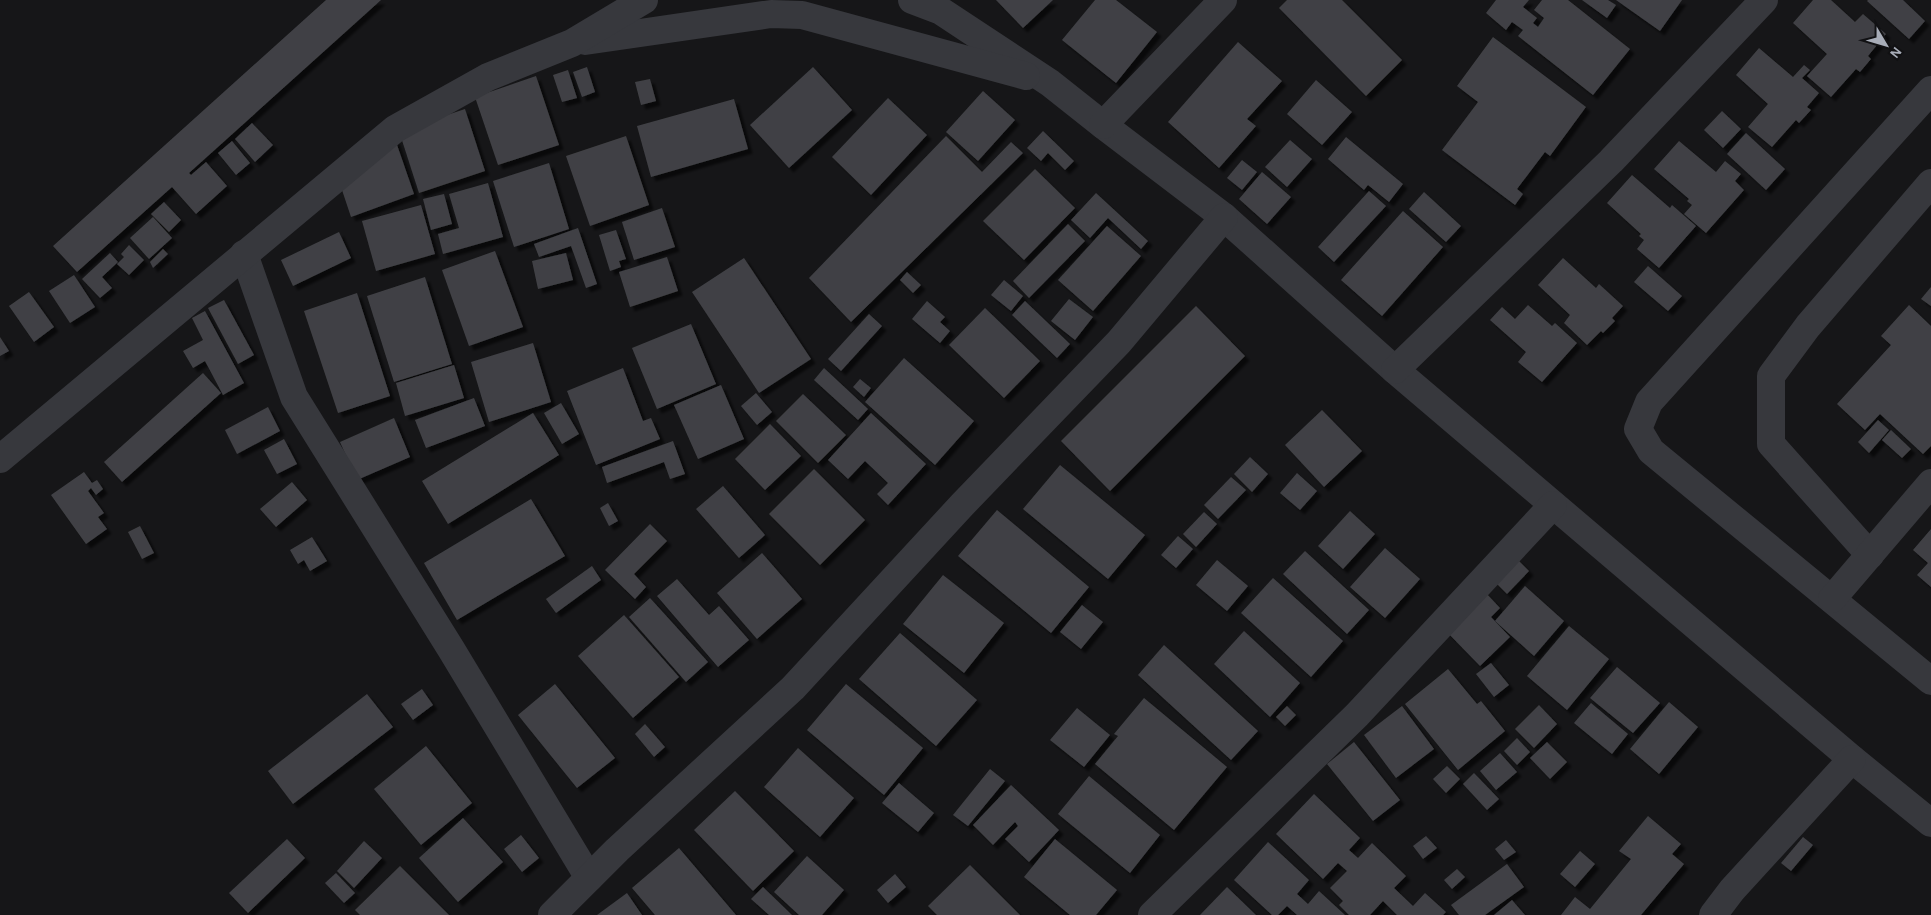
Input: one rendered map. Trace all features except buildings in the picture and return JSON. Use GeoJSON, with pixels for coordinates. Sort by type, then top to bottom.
{"type":"FeatureCollection","features":[{"type":"Feature","properties":{"kind":"street"},"geometry":{"type":"LineString","coordinates":[[912,0],[935,5],[1050,83],[1224,218],[1395,370],[1931,824]]}},
{"type":"Feature","properties":{"kind":"street"},"geometry":{"type":"LineString","coordinates":[[1102,125],[1223,0]]}},
{"type":"Feature","properties":{"kind":"street"},"geometry":{"type":"LineString","coordinates":[[1395,370],[1611,161],[1764,0]]}},
{"type":"Feature","properties":{"kind":"street"},"geometry":{"type":"LineString","coordinates":[[0,459],[395,129],[488,77],[572,43],[643,1]]}},
{"type":"Feature","properties":{"kind":"street"},"geometry":{"type":"LineString","coordinates":[[572,43],[773,7],[805,8],[1050,83]]}},
{"type":"Feature","properties":{"kind":"street"},"geometry":{"type":"LineString","coordinates":[[1931,90],[1649,402],[1638,430],[1651,451],[1931,681]]}},
{"type":"Feature","properties":{"kind":"street"},"geometry":{"type":"LineString","coordinates":[[1870,554],[1771,444],[1771,376],[1808,326],[1931,183]]}},
{"type":"Feature","properties":{"kind":"street"},"geometry":{"type":"LineString","coordinates":[[552,915],[793,688],[962,505],[1119,342],[1224,218]]}},
{"type":"Feature","properties":{"kind":"street"},"geometry":{"type":"LineString","coordinates":[[244,254],[294,397],[451,649],[590,878]]}},
{"type":"Feature","properties":{"kind":"street"},"geometry":{"type":"LineString","coordinates":[[1832,600],[1931,483]]}},
{"type":"Feature","properties":{"kind":"street"},"geometry":{"type":"LineString","coordinates":[[1152,915],[1357,715],[1553,505]]}},
{"type":"Feature","properties":{"kind":"street"},"geometry":{"type":"LineString","coordinates":[[1713,915],[1732,890],[1852,759]]}}]}
